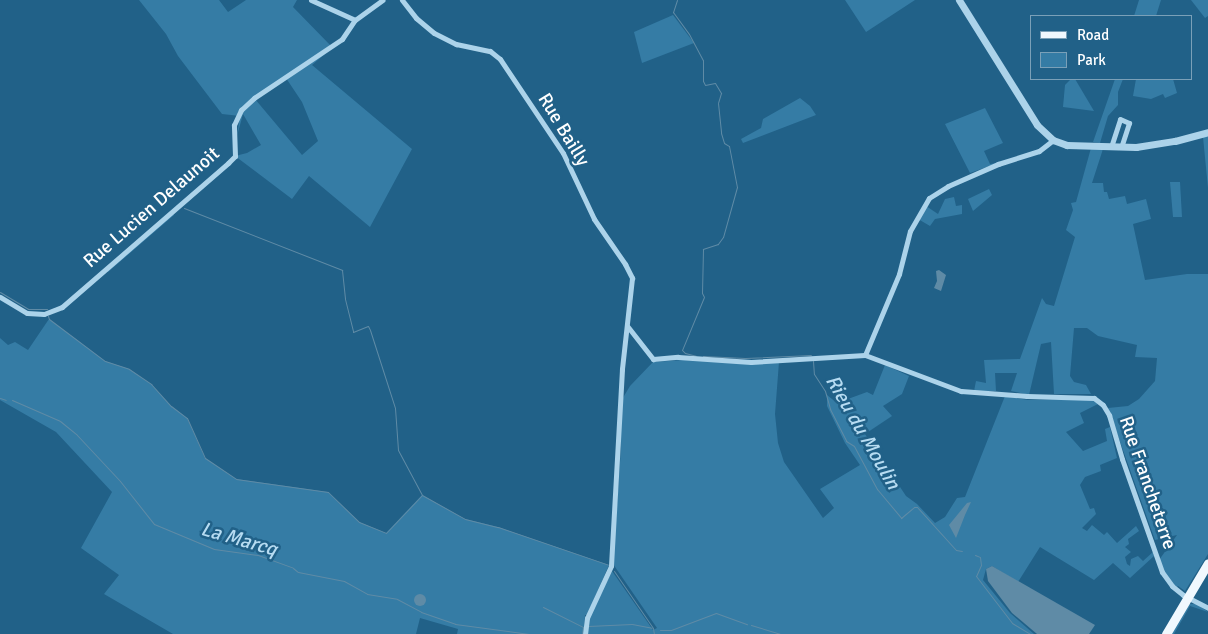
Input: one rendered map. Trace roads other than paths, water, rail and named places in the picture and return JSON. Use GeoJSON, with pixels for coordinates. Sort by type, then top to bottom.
{"type":"FeatureCollection","features":[{"type":"Feature","properties":{"kind":"main road"},"geometry":{"type":"LineString","coordinates":[[1166,634],[1208,563]]}},
{"type":"Feature","properties":{"kind":"street"},"geometry":{"type":"LineString","coordinates":[[311,0],[355,20],[383,0]]}},
{"type":"Feature","properties":{"kind":"street","name":"Rue Bailly"},"geometry":{"type":"LineString","coordinates":[[402,0],[416,18],[439,36],[462,46],[492,52],[514,80],[568,162],[594,218],[630,273],[633,285],[622,369],[611,566],[587,618],[586,634]]}},
{"type":"Feature","properties":{"kind":"street"},"geometry":{"type":"LineString","coordinates":[[959,0],[1037,125],[1052,140],[1067,144],[1121,147],[1163,143],[1208,132]]}},
{"type":"Feature","properties":{"kind":"street","name":"Rue Lucien Delaunoit"},"geometry":{"type":"LineString","coordinates":[[0,297],[27,313],[44,314],[62,307],[228,163],[234,156],[234,125],[241,110],[254,98],[342,40],[355,20]]}},
{"type":"Feature","properties":{"kind":"street"},"geometry":{"type":"LineString","coordinates":[[1111,147],[1120,119],[1129,123],[1121,147]]}},
{"type":"Feature","properties":{"kind":"street"},"geometry":{"type":"LineString","coordinates":[[865,355],[899,274],[910,231],[929,198],[936,192],[998,164],[1046,148],[1052,140]]}},
{"type":"Feature","properties":{"kind":"street","name":"Rue Francheterre"},"geometry":{"type":"LineString","coordinates":[[628,327],[653,359],[678,357],[751,362],[865,355],[960,391],[1027,396],[1086,396],[1097,400],[1109,415],[1122,459],[1162,572],[1172,586],[1187,598],[1208,608]]}},
{"type":"Feature","properties":{"kind":"waterway","name":"Rieu du Moulin"},"geometry":{"type":"LineString","coordinates":[[677,0],[673,12],[689,34],[703,60],[703,81],[705,85],[715,83],[721,93],[718,103],[721,133],[724,143],[729,146],[737,187],[723,237],[718,244],[703,249],[702,293],[704,297],[682,350],[685,353],[696,356]]}},
{"type":"Feature","properties":{"kind":"waterway"},"geometry":{"type":"LineString","coordinates":[[184,208],[342,270],[345,299],[353,332],[368,326],[370,330],[395,408],[398,450],[422,495]]}},
{"type":"Feature","properties":{"kind":"waterway"},"geometry":{"type":"LineString","coordinates":[[0,292],[28,309],[47,309]]}},
{"type":"Feature","properties":{"kind":"waterway"},"geometry":{"type":"LineString","coordinates":[[48,316],[49,319],[105,361],[129,369],[151,384],[171,406],[187,418],[205,458],[236,479],[328,492],[359,522],[386,533],[422,495],[465,519],[498,527],[609,565]]}},
{"type":"Feature","properties":{"kind":"waterway","name":"Rieu du Moulin"},"geometry":{"type":"LineString","coordinates":[[703,356],[745,358],[811,355]]}},
{"type":"Feature","properties":{"kind":"waterway","name":"Rieu du Moulin"},"geometry":{"type":"LineString","coordinates":[[813,361],[814,374],[825,391],[830,409],[846,441],[854,446],[877,489],[901,518],[914,507],[917,507],[956,550],[962,551]]}},
{"type":"Feature","properties":{"kind":"waterway","name":"La Marcq"},"geometry":{"type":"LineString","coordinates":[[0,398],[6,400]]}},
{"type":"Feature","properties":{"kind":"waterway","name":"La Marcq"},"geometry":{"type":"LineString","coordinates":[[12,400],[60,421],[77,435],[120,481],[154,524],[214,549],[258,555],[293,568],[298,572],[344,581],[367,594],[397,599],[421,612],[455,624],[529,634]]}},
{"type":"Feature","properties":{"kind":"waterway","name":"Rieu du Moulin"},"geometry":{"type":"LineString","coordinates":[[975,555],[980,557],[981,565],[976,576],[1012,623],[1030,634]]}},
{"type":"Feature","properties":{"kind":"waterway"},"geometry":{"type":"LineString","coordinates":[[614,571],[653,628],[654,634]]}},
{"type":"Feature","properties":{"kind":"waterway"},"geometry":{"type":"LineString","coordinates":[[543,607],[583,627],[582,634]]}},
{"type":"Feature","properties":{"kind":"waterway"},"geometry":{"type":"LineString","coordinates":[[660,630],[671,630],[716,613],[747,624]]}},
{"type":"Feature","properties":{"kind":"waterway","name":"La Marcq"},"geometry":{"type":"LineString","coordinates":[[588,626],[632,624],[652,628]]}},
{"type":"Feature","properties":{"kind":"waterway"},"geometry":{"type":"LineString","coordinates":[[751,625],[780,634]]}}]}
